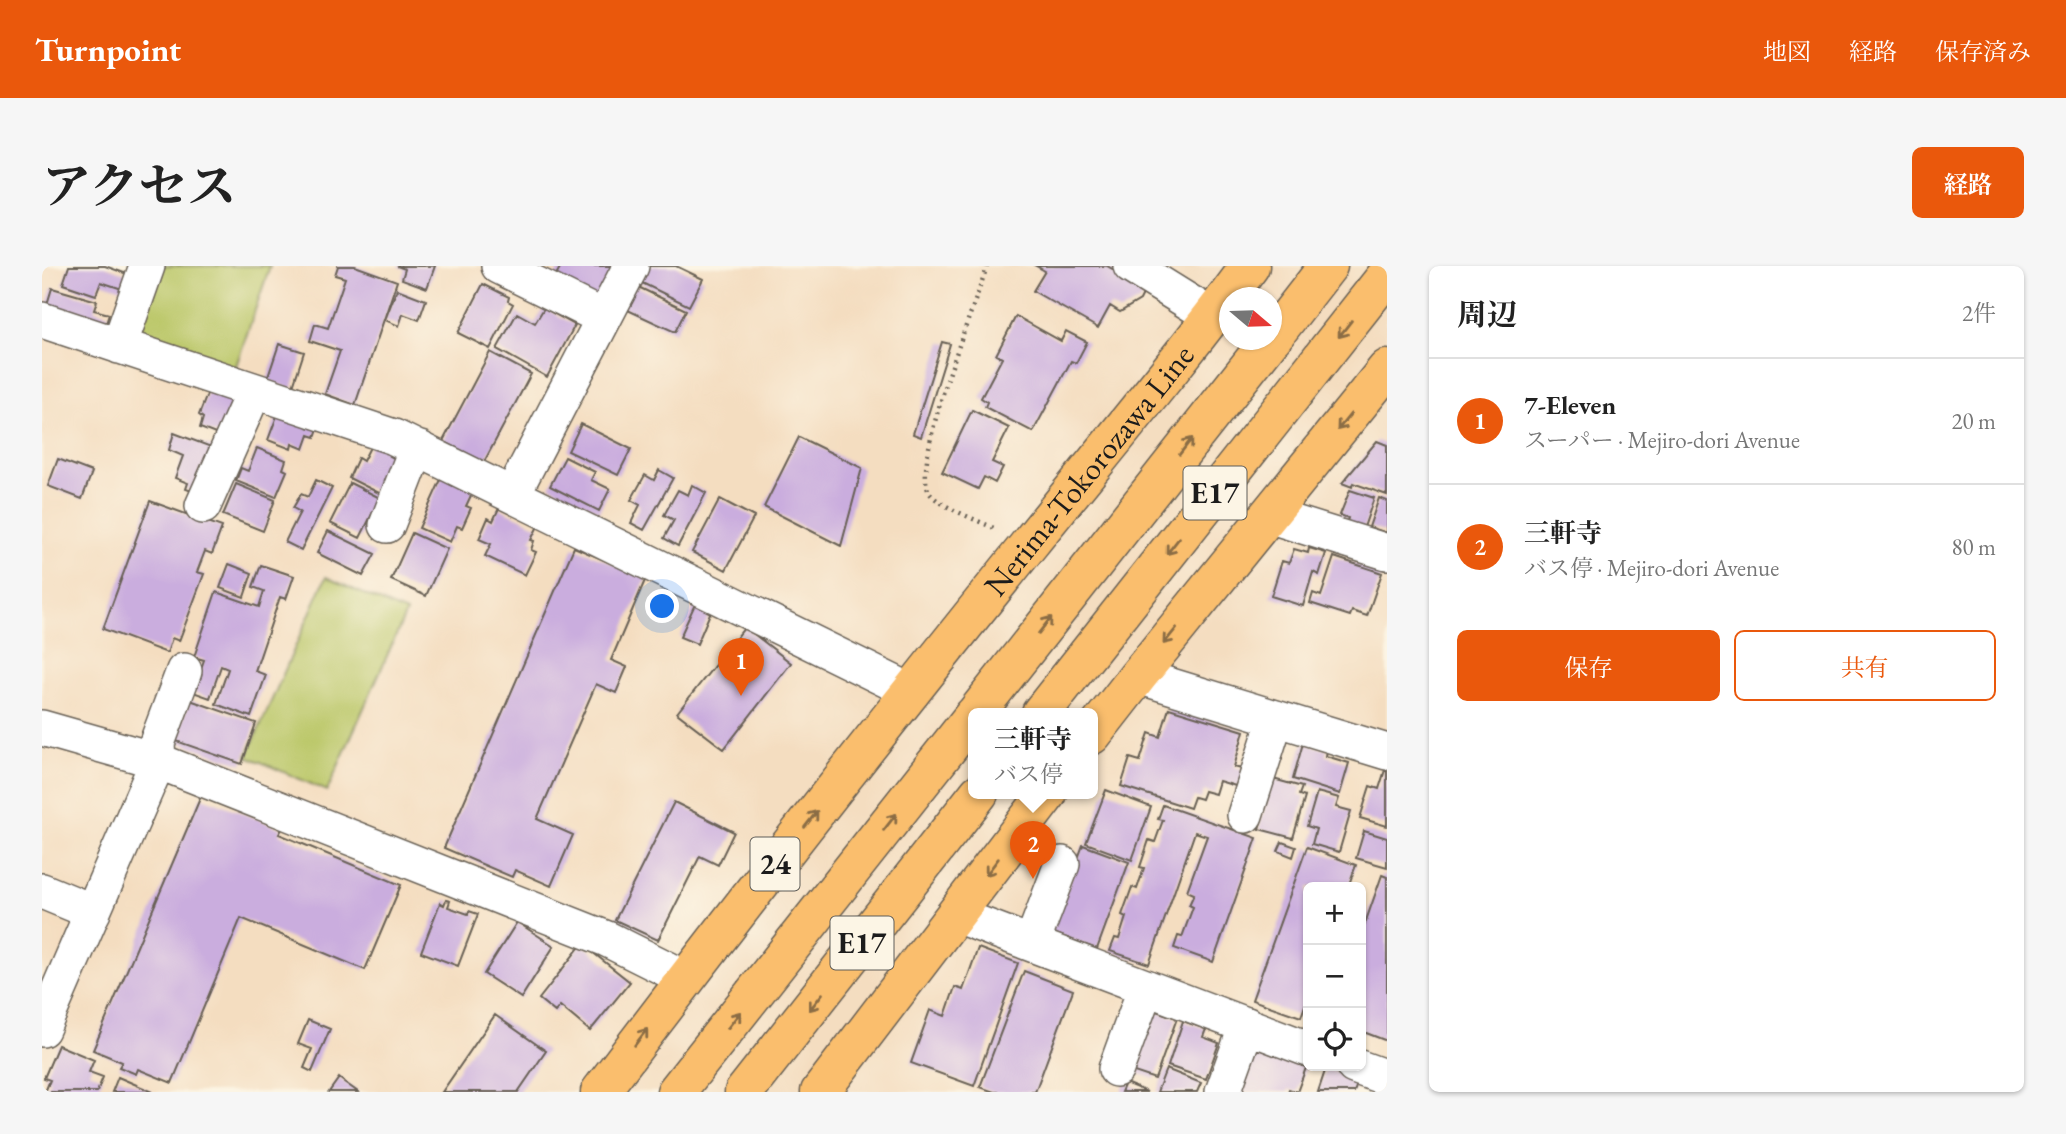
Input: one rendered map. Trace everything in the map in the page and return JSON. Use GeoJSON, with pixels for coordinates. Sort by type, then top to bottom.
{"type":"FeatureCollection","features":[{"type":"Feature","properties":{"kind":"main road","name":"Nerima-Tokorozawa Line"},"geometry":{"type":"LineString","coordinates":[[912,692],[1213,317],[1250,266]]}},
{"type":"Feature","properties":{"kind":"main road","name":"E17"},"geometry":{"type":"LineString","coordinates":[[1282,325],[1328,266]]}},
{"type":"Feature","properties":{"kind":"main road","name":"E17"},"geometry":{"type":"LineString","coordinates":[[1045,708],[1387,275]]}},
{"type":"Feature","properties":{"kind":"main road","name":"E17"},"geometry":{"type":"LineString","coordinates":[[980,708],[1262,350]]}},
{"type":"Feature","properties":{"kind":"main road"},"geometry":{"type":"LineString","coordinates":[[1098,728],[1387,369]]}},
{"type":"Feature","properties":{"kind":"main road","name":"24"},"geometry":{"type":"LineString","coordinates":[[600,1092],[685,978],[912,692]]}},
{"type":"Feature","properties":{"kind":"main road","name":"E17"},"geometry":{"type":"LineString","coordinates":[[676,1092],[968,723]]}},
{"type":"Feature","properties":{"kind":"main road","name":"E17"},"geometry":{"type":"LineString","coordinates":[[744,1092],[974,799]]}},
{"type":"Feature","properties":{"kind":"main road"},"geometry":{"type":"LineString","coordinates":[[820,1092],[1043,799]]}},
{"type":"Feature","properties":{"kind":"street"},"geometry":{"type":"LineString","coordinates":[[119,346],[146,266]]}},
{"type":"Feature","properties":{"kind":"street"},"geometry":{"type":"LineString","coordinates":[[499,266],[604,318]]}},
{"type":"Feature","properties":{"kind":"street"},"geometry":{"type":"LineString","coordinates":[[512,495],[631,266]]}},
{"type":"Feature","properties":{"kind":"street"},"geometry":{"type":"LineString","coordinates":[[1131,266],[1213,317]]}},
{"type":"Feature","properties":{"kind":"street"},"geometry":{"type":"LineString","coordinates":[[42,320],[394,437],[912,692]]}},
{"type":"Feature","properties":{"kind":"street"},"geometry":{"type":"LineString","coordinates":[[203,506],[254,391]]}},
{"type":"Feature","properties":{"kind":"street"},"geometry":{"type":"LineString","coordinates":[[387,525],[411,463],[420,450]]}},
{"type":"Feature","properties":{"kind":"street"},"geometry":{"type":"LineString","coordinates":[[1268,516],[1387,552]]}},
{"type":"Feature","properties":{"kind":"street"},"geometry":{"type":"LineString","coordinates":[[42,1029],[158,761],[157,743],[184,671]]}},
{"type":"Feature","properties":{"kind":"street"},"geometry":{"type":"LineString","coordinates":[[1138,676],[1387,751]]}},
{"type":"Feature","properties":{"kind":"street"},"geometry":{"type":"LineString","coordinates":[[1245,815],[1276,718]]}},
{"type":"Feature","properties":{"kind":"street"},"geometry":{"type":"LineString","coordinates":[[42,728],[158,761],[607,939],[685,978]]}},
{"type":"Feature","properties":{"kind":"street"},"geometry":{"type":"LineString","coordinates":[[1032,943],[1062,864]]}},
{"type":"Feature","properties":{"kind":"street"},"geometry":{"type":"LineString","coordinates":[[42,891],[93,912]]}},
{"type":"Feature","properties":{"kind":"street"},"geometry":{"type":"LineString","coordinates":[[956,915],[1303,1046]]}},
{"type":"Feature","properties":{"kind":"street"},"geometry":{"type":"LineString","coordinates":[[1116,1069],[1146,987]]}},
{"type":"Feature","properties":{"kind":"street"},"geometry":{"type":"LineString","coordinates":[[1223,1092],[1247,1025]]}},
{"type":"Feature","properties":{"kind":"street"},"geometry":{"type":"LineString","coordinates":[[1366,1070],[1387,1078]]}},
{"type":"Feature","properties":{"kind":"path"},"geometry":{"type":"LineString","coordinates":[[987,266],[929,443],[925,478],[929,493],[939,501],[1029,543]]}},
{"type":"Feature","properties":{"kind":"green space"},"geometry":{"type":"Polygon","coordinates":[[[161,266],[270,266],[235,369],[137,336],[161,266]]]}},
{"type":"Feature","properties":{"kind":"green space"},"geometry":{"type":"Polygon","coordinates":[[[326,577],[406,613],[327,791],[247,756],[326,577]]]}},
{"type":"Feature","properties":{"kind":"building"},"geometry":{"type":"Polygon","coordinates":[[[69,266],[105,266],[130,275],[125,290],[101,282],[96,295],[63,284],[69,266]]]}},
{"type":"Feature","properties":{"kind":"building"},"geometry":{"type":"Polygon","coordinates":[[[338,266],[355,266],[397,281],[355,405],[325,394],[340,351],[310,341],[315,324],[328,328],[345,278],[335,275],[338,266]]]}},
{"type":"Feature","properties":{"kind":"building"},"geometry":{"type":"Polygon","coordinates":[[[397,266],[435,266],[427,288],[402,279],[405,269],[397,266]]]}},
{"type":"Feature","properties":{"kind":"building"},"geometry":{"type":"Polygon","coordinates":[[[561,266],[614,266],[602,308],[552,282],[561,266]]]}},
{"type":"Feature","properties":{"kind":"building"},"geometry":{"type":"Polygon","coordinates":[[[645,266],[676,266],[703,279],[689,306],[638,281],[645,266]]]}},
{"type":"Feature","properties":{"kind":"building"},"geometry":{"type":"Polygon","coordinates":[[[1036,266],[1107,266],[1146,288],[1140,300],[1120,312],[1110,306],[1098,328],[1033,291],[1045,271],[1036,266]]]}},
{"type":"Feature","properties":{"kind":"building"},"geometry":{"type":"Polygon","coordinates":[[[630,283],[686,310],[675,332],[619,306],[630,283]]]}},
{"type":"Feature","properties":{"kind":"building"},"geometry":{"type":"Polygon","coordinates":[[[483,284],[509,297],[508,301],[513,304],[490,349],[458,333],[483,284]]]}},
{"type":"Feature","properties":{"kind":"building"},"geometry":{"type":"Polygon","coordinates":[[[52,288],[97,301],[94,310],[109,314],[103,333],[46,308],[52,288]]]}},
{"type":"Feature","properties":{"kind":"building"},"geometry":{"type":"Polygon","coordinates":[[[397,289],[426,300],[419,320],[403,314],[399,326],[385,320],[397,289]]]}},
{"type":"Feature","properties":{"kind":"building"},"geometry":{"type":"Polygon","coordinates":[[[544,308],[575,325],[547,377],[497,349],[517,313],[535,323],[544,308]]]}},
{"type":"Feature","properties":{"kind":"building"},"geometry":{"type":"Polygon","coordinates":[[[1016,316],[1061,341],[1066,331],[1087,342],[1076,363],[1071,361],[1033,432],[985,407],[987,402],[981,398],[1002,358],[996,355],[1016,316]]]}},
{"type":"Feature","properties":{"kind":"building"},"geometry":{"type":"Polygon","coordinates":[[[942,342],[950,344],[921,437],[913,434],[942,342]]]}},
{"type":"Feature","properties":{"kind":"building"},"geometry":{"type":"Polygon","coordinates":[[[279,344],[304,352],[292,389],[267,380],[279,344]]]}},
{"type":"Feature","properties":{"kind":"building"},"geometry":{"type":"Polygon","coordinates":[[[490,352],[531,374],[484,462],[443,441],[490,352]]]}},
{"type":"Feature","properties":{"kind":"building"},"geometry":{"type":"Polygon","coordinates":[[[208,392],[239,403],[218,435],[200,428],[203,418],[199,415],[208,392]]]}},
{"type":"Feature","properties":{"kind":"building"},"geometry":{"type":"Polygon","coordinates":[[[280,408],[320,423],[315,437],[309,435],[304,449],[292,444],[291,449],[268,440],[280,408]]]}},
{"type":"Feature","properties":{"kind":"building"},"geometry":{"type":"Polygon","coordinates":[[[972,410],[1009,428],[992,462],[1003,467],[995,483],[984,477],[978,489],[942,472],[972,410]]]}},
{"type":"Feature","properties":{"kind":"building"},"geometry":{"type":"Polygon","coordinates":[[[581,424],[631,449],[618,475],[568,451],[581,424]]]}},
{"type":"Feature","properties":{"kind":"building"},"geometry":{"type":"Polygon","coordinates":[[[174,433],[214,448],[200,494],[186,489],[188,483],[175,478],[183,456],[169,450],[174,433]]]}},
{"type":"Feature","properties":{"kind":"building"},"geometry":{"type":"Polygon","coordinates":[[[799,437],[862,468],[841,546],[764,507],[799,437]]]}},
{"type":"Feature","properties":{"kind":"building"},"geometry":{"type":"Polygon","coordinates":[[[373,441],[393,451],[390,456],[400,461],[387,497],[349,478],[358,458],[363,461],[373,441]]]}},
{"type":"Feature","properties":{"kind":"building"},"geometry":{"type":"Polygon","coordinates":[[[1377,441],[1387,445],[1387,495],[1353,483],[1352,487],[1342,483],[1377,441]]]}},
{"type":"Feature","properties":{"kind":"building"},"geometry":{"type":"Polygon","coordinates":[[[257,448],[286,460],[283,469],[287,471],[276,497],[236,481],[241,468],[248,471],[257,448]]]}},
{"type":"Feature","properties":{"kind":"building"},"geometry":{"type":"Polygon","coordinates":[[[565,457],[595,472],[591,480],[610,489],[599,511],[550,486],[565,457]]]}},
{"type":"Feature","properties":{"kind":"building"},"geometry":{"type":"Polygon","coordinates":[[[58,459],[92,472],[82,499],[48,486],[58,459]]]}},
{"type":"Feature","properties":{"kind":"building"},"geometry":{"type":"Polygon","coordinates":[[[659,470],[673,478],[644,530],[631,523],[640,505],[631,500],[645,475],[654,480],[659,470]]]}},
{"type":"Feature","properties":{"kind":"building"},"geometry":{"type":"Polygon","coordinates":[[[443,475],[474,489],[466,506],[471,508],[462,528],[457,526],[450,542],[419,528],[443,475]]]}},
{"type":"Feature","properties":{"kind":"building"},"geometry":{"type":"Polygon","coordinates":[[[316,480],[332,488],[301,550],[285,542],[300,512],[293,508],[301,494],[308,497],[316,480]]]}},
{"type":"Feature","properties":{"kind":"building"},"geometry":{"type":"Polygon","coordinates":[[[350,483],[380,498],[360,538],[330,523],[350,483]]]}},
{"type":"Feature","properties":{"kind":"building"},"geometry":{"type":"Polygon","coordinates":[[[236,484],[275,500],[263,531],[223,515],[236,484]]]}},
{"type":"Feature","properties":{"kind":"building"},"geometry":{"type":"Polygon","coordinates":[[[692,485],[706,493],[678,546],[664,538],[674,520],[664,515],[678,490],[688,495],[692,485]]]}},
{"type":"Feature","properties":{"kind":"building"},"geometry":{"type":"Polygon","coordinates":[[[1350,490],[1374,498],[1361,536],[1344,530],[1348,518],[1340,515],[1350,490]]]}},
{"type":"Feature","properties":{"kind":"building"},"geometry":{"type":"Polygon","coordinates":[[[1379,498],[1387,501],[1387,533],[1369,527],[1379,498]]]}},
{"type":"Feature","properties":{"kind":"building"},"geometry":{"type":"Polygon","coordinates":[[[720,499],[754,517],[726,570],[692,552],[720,499]]]}},
{"type":"Feature","properties":{"kind":"building"},"geometry":{"type":"Polygon","coordinates":[[[150,501],[222,527],[212,554],[205,551],[197,572],[204,574],[179,641],[172,638],[167,653],[103,629],[150,501]]]}},
{"type":"Feature","properties":{"kind":"building"},"geometry":{"type":"Polygon","coordinates":[[[499,508],[538,526],[531,540],[534,541],[531,550],[536,552],[525,575],[485,556],[491,544],[479,539],[488,518],[493,521],[499,508]]]}},
{"type":"Feature","properties":{"kind":"building"},"geometry":{"type":"Polygon","coordinates":[[[328,531],[375,554],[363,576],[317,553],[328,531]]]}},
{"type":"Feature","properties":{"kind":"building"},"geometry":{"type":"Polygon","coordinates":[[[412,533],[447,549],[426,596],[391,580],[412,533]]]}},
{"type":"Feature","properties":{"kind":"building"},"geometry":{"type":"Polygon","coordinates":[[[574,547],[646,578],[611,660],[627,667],[616,693],[596,684],[537,819],[573,835],[551,886],[515,870],[512,877],[444,848],[574,547]]]}},
{"type":"Feature","properties":{"kind":"building"},"geometry":{"type":"Polygon","coordinates":[[[1309,548],[1326,553],[1319,575],[1313,572],[1303,606],[1271,596],[1282,561],[1289,563],[1294,549],[1308,553],[1309,548]]]}},
{"type":"Feature","properties":{"kind":"building"},"geometry":{"type":"Polygon","coordinates":[[[1334,557],[1382,573],[1367,616],[1352,611],[1350,616],[1310,603],[1313,593],[1321,596],[1334,557]]]}},
{"type":"Feature","properties":{"kind":"building"},"geometry":{"type":"Polygon","coordinates":[[[229,564],[252,573],[244,597],[220,588],[229,564]]]}},
{"type":"Feature","properties":{"kind":"building"},"geometry":{"type":"Polygon","coordinates":[[[261,565],[294,576],[286,599],[280,597],[255,671],[266,675],[251,717],[216,704],[228,669],[221,666],[210,698],[193,692],[204,660],[194,657],[216,592],[259,607],[264,591],[253,587],[261,565]]]}},
{"type":"Feature","properties":{"kind":"building"},"geometry":{"type":"Polygon","coordinates":[[[695,604],[711,611],[697,644],[680,637],[695,604]]]}},
{"type":"Feature","properties":{"kind":"building"},"geometry":{"type":"Polygon","coordinates":[[[745,627],[791,663],[724,749],[677,713],[745,627]]]}},
{"type":"Feature","properties":{"kind":"building"},"geometry":{"type":"Polygon","coordinates":[[[190,700],[256,723],[242,764],[176,741],[190,700]]]}},
{"type":"Feature","properties":{"kind":"building"},"geometry":{"type":"Polygon","coordinates":[[[1169,708],[1244,731],[1234,767],[1245,770],[1239,787],[1219,781],[1215,794],[1204,791],[1201,799],[1194,797],[1190,808],[1121,786],[1130,758],[1140,761],[1149,733],[1160,737],[1169,708]]]}},
{"type":"Feature","properties":{"kind":"building"},"geometry":{"type":"Polygon","coordinates":[[[1303,743],[1327,750],[1326,756],[1349,763],[1340,794],[1293,779],[1303,743]]]}},
{"type":"Feature","properties":{"kind":"building"},"geometry":{"type":"Polygon","coordinates":[[[1385,770],[1387,826],[1360,818],[1370,786],[1379,789],[1385,770]]]}},
{"type":"Feature","properties":{"kind":"building"},"geometry":{"type":"Polygon","coordinates":[[[1273,779],[1302,787],[1299,795],[1305,797],[1293,838],[1259,829],[1273,779]]]}},
{"type":"Feature","properties":{"kind":"building"},"geometry":{"type":"Polygon","coordinates":[[[1106,790],[1151,807],[1132,860],[1086,843],[1106,790]]]}},
{"type":"Feature","properties":{"kind":"building"},"geometry":{"type":"Polygon","coordinates":[[[1317,792],[1339,798],[1336,807],[1351,811],[1339,852],[1312,844],[1316,829],[1307,826],[1317,792]]]}},
{"type":"Feature","properties":{"kind":"building"},"geometry":{"type":"Polygon","coordinates":[[[201,796],[282,829],[279,834],[401,885],[365,970],[241,918],[172,1083],[138,1069],[136,1074],[119,1067],[122,1062],[93,1050],[201,796]]]}},
{"type":"Feature","properties":{"kind":"building"},"geometry":{"type":"Polygon","coordinates":[[[674,802],[734,832],[718,865],[700,856],[658,940],[615,920],[674,802]]]}},
{"type":"Feature","properties":{"kind":"building"},"geometry":{"type":"Polygon","coordinates":[[[1163,805],[1257,838],[1213,962],[1174,948],[1178,936],[1182,937],[1193,907],[1189,905],[1194,894],[1187,891],[1207,836],[1195,832],[1149,964],[1110,951],[1115,938],[1119,939],[1126,917],[1122,915],[1132,887],[1137,889],[1144,868],[1140,867],[1149,840],[1155,842],[1163,820],[1158,819],[1163,805]]]}},
{"type":"Feature","properties":{"kind":"building"},"geometry":{"type":"Polygon","coordinates":[[[1364,831],[1387,838],[1387,867],[1356,858],[1364,831]]]}},
{"type":"Feature","properties":{"kind":"building"},"geometry":{"type":"Polygon","coordinates":[[[1282,842],[1296,847],[1293,857],[1278,851],[1282,842]]]}},
{"type":"Feature","properties":{"kind":"building"},"geometry":{"type":"Polygon","coordinates":[[[1083,845],[1129,862],[1097,949],[1051,932],[1083,845]]]}},
{"type":"Feature","properties":{"kind":"building"},"geometry":{"type":"Polygon","coordinates":[[[1307,847],[1356,865],[1350,882],[1303,882],[1301,1017],[1252,1000],[1307,847]]]}},
{"type":"Feature","properties":{"kind":"building"},"geometry":{"type":"Polygon","coordinates":[[[1382,875],[1387,877],[1387,1041],[1366,1033],[1366,921],[1382,875]]]}},
{"type":"Feature","properties":{"kind":"building"},"geometry":{"type":"Polygon","coordinates":[[[446,900],[450,901],[448,907],[468,914],[469,911],[478,914],[458,966],[421,952],[440,903],[444,905],[446,900]]]}},
{"type":"Feature","properties":{"kind":"building"},"geometry":{"type":"Polygon","coordinates":[[[517,922],[554,946],[521,998],[484,974],[517,922]]]}},
{"type":"Feature","properties":{"kind":"building"},"geometry":{"type":"Polygon","coordinates":[[[582,944],[630,982],[590,1031],[560,1006],[555,1012],[539,999],[582,944]]]}},
{"type":"Feature","properties":{"kind":"building"},"geometry":{"type":"Polygon","coordinates":[[[978,948],[1018,963],[974,1086],[911,1063],[930,1010],[945,1016],[955,987],[963,990],[978,948]]]}},
{"type":"Feature","properties":{"kind":"building"},"geometry":{"type":"Polygon","coordinates":[[[1024,971],[1073,990],[1035,1092],[994,1092],[980,1087],[1024,971]]]}},
{"type":"Feature","properties":{"kind":"building"},"geometry":{"type":"Polygon","coordinates":[[[1153,1010],[1177,1018],[1155,1079],[1131,1071],[1153,1010]]]}},
{"type":"Feature","properties":{"kind":"building"},"geometry":{"type":"Polygon","coordinates":[[[495,1015],[546,1051],[518,1092],[442,1092],[495,1015]]]}},
{"type":"Feature","properties":{"kind":"building"},"geometry":{"type":"Polygon","coordinates":[[[308,1020],[330,1029],[312,1072],[304,1068],[312,1049],[298,1044],[308,1020]]]}},
{"type":"Feature","properties":{"kind":"building"},"geometry":{"type":"Polygon","coordinates":[[[1183,1021],[1206,1029],[1203,1037],[1219,1043],[1206,1079],[1168,1066],[1183,1021]]]}},
{"type":"Feature","properties":{"kind":"building"},"geometry":{"type":"Polygon","coordinates":[[[58,1045],[94,1060],[89,1072],[103,1077],[97,1092],[45,1092],[50,1080],[44,1078],[58,1045]]]}},
{"type":"Feature","properties":{"kind":"building"},"geometry":{"type":"Polygon","coordinates":[[[1250,1045],[1303,1064],[1305,1071],[1297,1092],[1289,1089],[1288,1092],[1233,1092],[1250,1045]]]}},
{"type":"Feature","properties":{"kind":"building"},"geometry":{"type":"Polygon","coordinates":[[[1166,1069],[1201,1083],[1197,1092],[1157,1092],[1166,1069]]]}},
{"type":"Feature","properties":{"kind":"building"},"geometry":{"type":"Polygon","coordinates":[[[1325,1071],[1335,1071],[1359,1079],[1354,1092],[1318,1092],[1325,1071]]]}},
{"type":"Feature","properties":{"kind":"building"},"geometry":{"type":"Polygon","coordinates":[[[118,1077],[153,1092],[112,1092],[118,1077]]]}},
{"type":"Feature","properties":{"kind":"building"},"geometry":{"type":"Polygon","coordinates":[[[339,1078],[344,1082],[358,1092],[329,1092],[339,1078]]]}},
{"type":"Feature","properties":{"kind":"building"},"geometry":{"type":"Polygon","coordinates":[[[1125,1083],[1147,1092],[1121,1092],[1125,1083]]]}},
{"type":"Feature","properties":{"kind":"place","name":"7-Eleven"},"geometry":{"type":"Point","coordinates":[741,696]}},
{"type":"Feature","properties":{"kind":"place","name":"三軒寺"},"geometry":{"type":"Point","coordinates":[1033,879]}}]}
